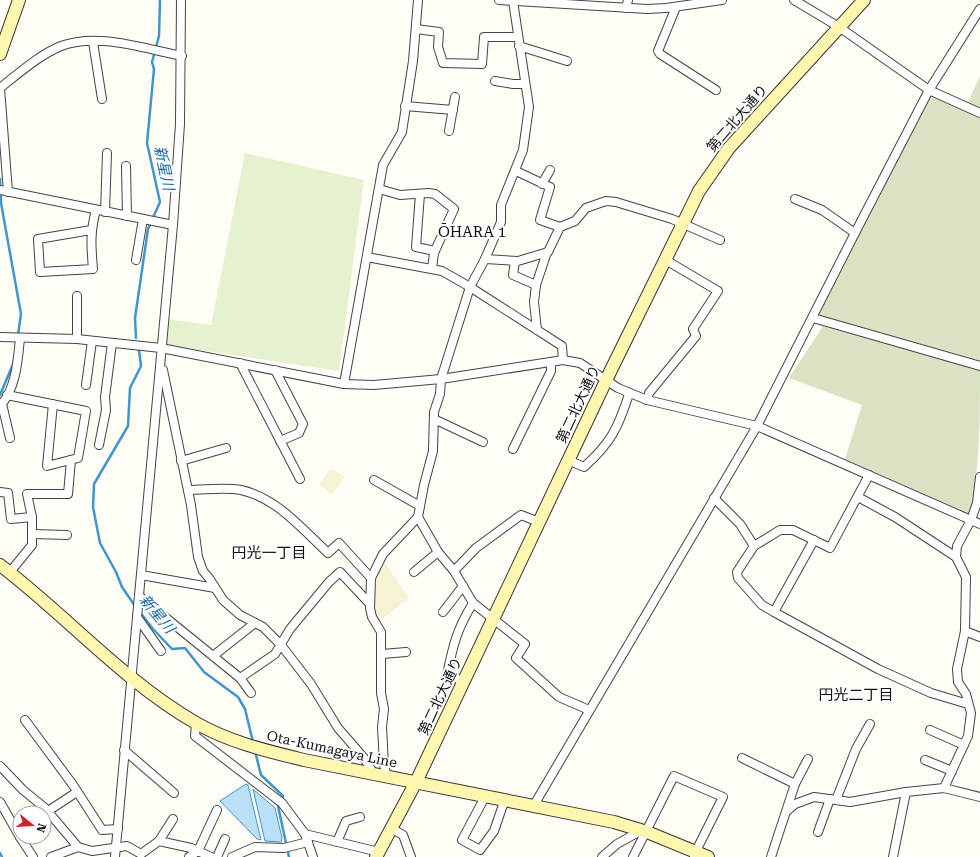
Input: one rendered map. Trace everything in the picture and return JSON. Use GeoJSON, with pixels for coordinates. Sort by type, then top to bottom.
{"type":"FeatureCollection","features":[{"type":"Feature","properties":{"kind":"street"},"geometry":{"type":"LineString","coordinates":[[0,54],[20,0]]}},
{"type":"Feature","properties":{"kind":"street"},"geometry":{"type":"LineString","coordinates":[[115,857],[173,225],[180,124],[182,56],[181,0]]}},
{"type":"Feature","properties":{"kind":"street"},"geometry":{"type":"LineString","coordinates":[[344,384],[383,165],[402,132],[413,61],[418,0]]}},
{"type":"Feature","properties":{"kind":"street"},"geometry":{"type":"LineString","coordinates":[[499,0],[676,7],[722,0]]}},
{"type":"Feature","properties":{"kind":"street"},"geometry":{"type":"LineString","coordinates":[[794,0],[839,27],[929,90],[980,113]]}},
{"type":"Feature","properties":{"kind":"street","name":"第二北大通り"},"geometry":{"type":"LineString","coordinates":[[377,854],[416,782],[664,259],[699,191],[715,166],[864,0]]}},
{"type":"Feature","properties":{"kind":"street"},"geometry":{"type":"LineString","coordinates":[[387,777],[384,765],[382,727],[384,709],[382,693],[381,632],[372,617],[369,603],[371,578],[383,554],[418,516],[432,451],[434,412],[440,394],[441,379],[470,287],[485,260],[502,222],[501,205],[516,171],[523,150],[529,107],[517,37],[513,1]]}},
{"type":"Feature","properties":{"kind":"street"},"geometry":{"type":"LineString","coordinates":[[676,7],[658,51],[660,54],[716,90]]}},
{"type":"Feature","properties":{"kind":"street"},"geometry":{"type":"LineString","coordinates":[[534,805],[757,426],[929,90],[978,14]]}},
{"type":"Feature","properties":{"kind":"street"},"geometry":{"type":"LineString","coordinates":[[416,28],[439,32],[438,47],[443,63],[482,64],[484,38],[517,37]]}},
{"type":"Feature","properties":{"kind":"street"},"geometry":{"type":"LineString","coordinates":[[173,225],[5,191],[0,88],[45,54],[61,46],[81,42],[115,43],[182,56]]}},
{"type":"Feature","properties":{"kind":"street"},"geometry":{"type":"LineString","coordinates":[[93,42],[102,99]]}},
{"type":"Feature","properties":{"kind":"street"},"geometry":{"type":"LineString","coordinates":[[519,46],[567,61]]}},
{"type":"Feature","properties":{"kind":"street"},"geometry":{"type":"LineString","coordinates":[[495,82],[525,84]]}},
{"type":"Feature","properties":{"kind":"street"},"geometry":{"type":"LineString","coordinates":[[449,131],[455,98]]}},
{"type":"Feature","properties":{"kind":"street"},"geometry":{"type":"LineString","coordinates":[[405,106],[453,110]]}},
{"type":"Feature","properties":{"kind":"street"},"geometry":{"type":"LineString","coordinates":[[106,212],[107,153]]}},
{"type":"Feature","properties":{"kind":"street"},"geometry":{"type":"LineString","coordinates":[[126,166],[127,216]]}},
{"type":"Feature","properties":{"kind":"street"},"geometry":{"type":"LineString","coordinates":[[542,184],[550,170]]}},
{"type":"Feature","properties":{"kind":"street"},"geometry":{"type":"LineString","coordinates":[[516,171],[550,187],[540,220],[560,227],[575,221],[586,208],[606,201],[616,202],[682,223],[720,240]]}},
{"type":"Feature","properties":{"kind":"street"},"geometry":{"type":"LineString","coordinates":[[379,189],[400,195],[435,194],[454,209],[435,251],[432,270]]}},
{"type":"Feature","properties":{"kind":"street"},"geometry":{"type":"LineString","coordinates":[[420,194],[416,247],[435,251]]}},
{"type":"Feature","properties":{"kind":"street"},"geometry":{"type":"LineString","coordinates":[[795,199],[822,210],[855,233]]}},
{"type":"Feature","properties":{"kind":"street"},"geometry":{"type":"LineString","coordinates":[[91,230],[38,239],[40,272],[93,269],[91,230],[96,210]]}},
{"type":"Feature","properties":{"kind":"street"},"geometry":{"type":"LineString","coordinates":[[136,260],[144,219]]}},
{"type":"Feature","properties":{"kind":"street"},"geometry":{"type":"LineString","coordinates":[[537,330],[534,302],[536,286],[547,252],[560,227]]}},
{"type":"Feature","properties":{"kind":"street"},"geometry":{"type":"LineString","coordinates":[[485,260],[515,261],[547,252]]}},
{"type":"Feature","properties":{"kind":"street"},"geometry":{"type":"LineString","coordinates":[[367,257],[442,272],[470,287],[562,346],[563,360]]}},
{"type":"Feature","properties":{"kind":"street"},"geometry":{"type":"LineString","coordinates":[[647,400],[649,394],[696,336],[693,329],[718,292],[664,259]]}},
{"type":"Feature","properties":{"kind":"street"},"geometry":{"type":"LineString","coordinates":[[515,261],[513,276],[536,286]]}},
{"type":"Feature","properties":{"kind":"street"},"geometry":{"type":"LineString","coordinates":[[77,296],[77,339]]}},
{"type":"Feature","properties":{"kind":"street"},"geometry":{"type":"LineString","coordinates":[[813,318],[980,366]]}},
{"type":"Feature","properties":{"kind":"street"},"geometry":{"type":"LineString","coordinates":[[0,337],[77,339],[161,348],[344,384],[374,385],[441,379],[563,360],[580,363],[606,381],[629,394],[647,400],[757,426],[980,524]]}},
{"type":"Feature","properties":{"kind":"street"},"geometry":{"type":"LineString","coordinates":[[10,438],[1,405],[7,395],[18,366],[20,338]]}},
{"type":"Feature","properties":{"kind":"street"},"geometry":{"type":"LineString","coordinates":[[86,385],[92,341]]}},
{"type":"Feature","properties":{"kind":"street"},"geometry":{"type":"LineString","coordinates":[[99,445],[106,410],[105,397],[112,343]]}},
{"type":"Feature","properties":{"kind":"street"},"geometry":{"type":"LineString","coordinates":[[161,360],[188,490],[198,557],[203,571],[223,600],[240,615],[263,626],[281,645],[312,684],[338,728],[364,758],[374,774]]}},
{"type":"Feature","properties":{"kind":"street"},"geometry":{"type":"LineString","coordinates":[[513,449],[550,371],[551,362]]}},
{"type":"Feature","properties":{"kind":"street"},"geometry":{"type":"LineString","coordinates":[[240,363],[300,479]]}},
{"type":"Feature","properties":{"kind":"street"},"geometry":{"type":"LineString","coordinates":[[275,370],[304,424],[299,433],[280,441]]}},
{"type":"Feature","properties":{"kind":"street"},"geometry":{"type":"LineString","coordinates":[[568,460],[584,468],[602,452],[621,419],[629,394]]}},
{"type":"Feature","properties":{"kind":"street"},"geometry":{"type":"LineString","coordinates":[[7,395],[53,404],[86,411],[78,458],[47,466],[53,404]]}},
{"type":"Feature","properties":{"kind":"street"},"geometry":{"type":"LineString","coordinates":[[434,419],[483,442]]}},
{"type":"Feature","properties":{"kind":"street"},"geometry":{"type":"LineString","coordinates":[[181,461],[226,448]]}},
{"type":"Feature","properties":{"kind":"street"},"geometry":{"type":"LineString","coordinates":[[10,572],[32,545],[32,517],[27,494],[68,494],[71,460]]}},
{"type":"Feature","properties":{"kind":"street"},"geometry":{"type":"LineString","coordinates":[[869,475],[830,548],[793,530],[780,530],[754,546],[737,572],[738,578],[762,605],[878,669],[931,693],[968,704]]}},
{"type":"Feature","properties":{"kind":"street"},"geometry":{"type":"LineString","coordinates":[[956,557],[957,546],[972,520],[977,503],[980,477]]}},
{"type":"Feature","properties":{"kind":"street"},"geometry":{"type":"LineString","coordinates":[[374,480],[420,506]]}},
{"type":"Feature","properties":{"kind":"street"},"geometry":{"type":"LineString","coordinates":[[188,490],[240,490],[259,496],[276,505],[328,553],[339,544],[371,578]]}},
{"type":"Feature","properties":{"kind":"street"},"geometry":{"type":"LineString","coordinates":[[0,492],[8,493],[11,519],[32,517]]}},
{"type":"Feature","properties":{"kind":"street"},"geometry":{"type":"LineString","coordinates":[[858,497],[895,517],[956,557],[966,577],[965,631],[957,669],[958,682],[966,694],[971,713],[968,736],[944,788]]}},
{"type":"Feature","properties":{"kind":"street"},"geometry":{"type":"LineString","coordinates":[[714,498],[740,524],[754,546]]}},
{"type":"Feature","properties":{"kind":"street"},"geometry":{"type":"LineString","coordinates":[[454,571],[476,548],[521,515],[539,522]]}},
{"type":"Feature","properties":{"kind":"street"},"geometry":{"type":"LineString","coordinates":[[418,516],[438,552],[454,571],[473,603],[525,644],[516,658],[559,697],[589,710]]}},
{"type":"Feature","properties":{"kind":"street"},"geometry":{"type":"LineString","coordinates":[[33,534],[67,535]]}},
{"type":"Feature","properties":{"kind":"street"},"geometry":{"type":"LineString","coordinates":[[774,612],[814,540]]}},
{"type":"Feature","properties":{"kind":"street"},"geometry":{"type":"LineString","coordinates":[[414,572],[438,552]]}},
{"type":"Feature","properties":{"kind":"street","name":"Ota-Kumagaya Line"},"geometry":{"type":"LineString","coordinates":[[0,565],[10,572],[132,679],[196,723],[246,745],[387,777],[486,795],[614,822],[644,831],[695,854],[708,857]]}},
{"type":"Feature","properties":{"kind":"street"},"geometry":{"type":"LineString","coordinates":[[240,678],[275,654],[290,629],[329,582],[340,572],[369,603]]}},
{"type":"Feature","properties":{"kind":"street"},"geometry":{"type":"LineString","coordinates":[[141,575],[215,588]]}},
{"type":"Feature","properties":{"kind":"street"},"geometry":{"type":"LineString","coordinates":[[443,612],[463,586]]}},
{"type":"Feature","properties":{"kind":"street"},"geometry":{"type":"LineString","coordinates":[[139,599],[240,678],[251,693]]}},
{"type":"Feature","properties":{"kind":"street"},"geometry":{"type":"LineString","coordinates":[[463,681],[446,675],[452,649],[460,625],[473,603]]}},
{"type":"Feature","properties":{"kind":"street"},"geometry":{"type":"LineString","coordinates":[[137,616],[161,652]]}},
{"type":"Feature","properties":{"kind":"street"},"geometry":{"type":"LineString","coordinates":[[213,656],[254,623]]}},
{"type":"Feature","properties":{"kind":"street"},"geometry":{"type":"LineString","coordinates":[[965,631],[980,637]]}},
{"type":"Feature","properties":{"kind":"street"},"geometry":{"type":"LineString","coordinates":[[382,654],[406,652]]}},
{"type":"Feature","properties":{"kind":"street"},"geometry":{"type":"LineString","coordinates":[[25,720],[77,792],[102,830],[118,829]]}},
{"type":"Feature","properties":{"kind":"street"},"geometry":{"type":"LineString","coordinates":[[196,723],[196,736],[279,800],[307,838],[313,857]]}},
{"type":"Feature","properties":{"kind":"street"},"geometry":{"type":"LineString","coordinates":[[818,832],[856,749],[870,724]]}},
{"type":"Feature","properties":{"kind":"street"},"geometry":{"type":"LineString","coordinates":[[930,730],[964,745]]}},
{"type":"Feature","properties":{"kind":"street"},"geometry":{"type":"LineString","coordinates":[[124,750],[174,793]]}},
{"type":"Feature","properties":{"kind":"street"},"geometry":{"type":"LineString","coordinates":[[742,758],[795,784]]}},
{"type":"Feature","properties":{"kind":"street"},"geometry":{"type":"LineString","coordinates":[[771,857],[795,784],[808,759]]}},
{"type":"Feature","properties":{"kind":"street"},"geometry":{"type":"LineString","coordinates":[[925,760],[952,771]]}},
{"type":"Feature","properties":{"kind":"street"},"geometry":{"type":"LineString","coordinates":[[0,766],[23,790],[42,805]]}},
{"type":"Feature","properties":{"kind":"street"},"geometry":{"type":"LineString","coordinates":[[633,857],[644,831],[674,776],[723,796],[708,824],[695,854]]}},
{"type":"Feature","properties":{"kind":"street"},"geometry":{"type":"LineString","coordinates":[[787,811],[795,804],[814,797],[850,802],[906,792],[944,788],[980,797]]}},
{"type":"Feature","properties":{"kind":"street"},"geometry":{"type":"LineString","coordinates":[[52,808],[77,792]]}},
{"type":"Feature","properties":{"kind":"street"},"geometry":{"type":"LineString","coordinates":[[893,857],[906,792]]}},
{"type":"Feature","properties":{"kind":"street"},"geometry":{"type":"LineString","coordinates":[[486,795],[462,840],[480,850],[494,831],[505,799]]}},
{"type":"Feature","properties":{"kind":"street"},"geometry":{"type":"LineString","coordinates":[[0,802],[12,823]]}},
{"type":"Feature","properties":{"kind":"street"},"geometry":{"type":"LineString","coordinates":[[189,857],[198,851],[217,810]]}},
{"type":"Feature","properties":{"kind":"street"},"geometry":{"type":"LineString","coordinates":[[52,815],[78,846],[92,851],[127,846],[141,854],[159,841],[173,820]]}},
{"type":"Feature","properties":{"kind":"street"},"geometry":{"type":"LineString","coordinates":[[337,842],[346,821],[360,817]]}},
{"type":"Feature","properties":{"kind":"street"},"geometry":{"type":"LineString","coordinates":[[392,828],[404,835],[411,857]]}},
{"type":"Feature","properties":{"kind":"street"},"geometry":{"type":"LineString","coordinates":[[602,857],[617,844],[644,831]]}},
{"type":"Feature","properties":{"kind":"street"},"geometry":{"type":"LineString","coordinates":[[232,857],[255,847],[287,847],[307,838],[337,842],[377,854]]}},
{"type":"Feature","properties":{"kind":"street"},"geometry":{"type":"LineString","coordinates":[[217,857],[225,839]]}},
{"type":"Feature","properties":{"kind":"street"},"geometry":{"type":"LineString","coordinates":[[159,841],[191,848],[211,857]]}},
{"type":"Feature","properties":{"kind":"street"},"geometry":{"type":"LineString","coordinates":[[25,845],[33,857]]}},
{"type":"Feature","properties":{"kind":"street"},"geometry":{"type":"LineString","coordinates":[[51,857],[78,846]]}},
{"type":"Feature","properties":{"kind":"shaded area"},"geometry":{"type":"Polygon","coordinates":[[[330,469],[345,476],[332,495],[319,484],[330,469]]]}},
{"type":"Feature","properties":{"kind":"shaded area"},"geometry":{"type":"Polygon","coordinates":[[[383,560],[409,598],[379,622],[372,610],[376,575],[383,560]]]}},
{"type":"Feature","properties":{"kind":"green space"},"geometry":{"type":"Polygon","coordinates":[[[980,76],[980,110],[967,104],[980,76]]]}},
{"type":"Feature","properties":{"kind":"green space"},"geometry":{"type":"Polygon","coordinates":[[[931,95],[980,117],[980,363],[817,317],[931,95]]]}},
{"type":"Feature","properties":{"kind":"green space"},"geometry":{"type":"Polygon","coordinates":[[[245,153],[364,180],[339,371],[166,345],[167,319],[211,325],[245,153]]]}},
{"type":"Feature","properties":{"kind":"green space"},"geometry":{"type":"Polygon","coordinates":[[[823,326],[980,370],[978,461],[970,514],[845,459],[862,405],[789,378],[823,326]]]}},
{"type":"Feature","properties":{"kind":"water"},"geometry":{"type":"Polygon","coordinates":[[[246,784],[248,785],[261,840],[257,839],[220,801],[246,784]]]}},
{"type":"Feature","properties":{"kind":"water"},"geometry":{"type":"Polygon","coordinates":[[[253,789],[275,808],[282,838],[281,842],[265,841],[253,789]]]}},
{"type":"Feature","properties":{"kind":"waterway","name":"新星川"},"geometry":{"type":"LineString","coordinates":[[136,338],[135,318],[148,229],[160,202],[147,143],[154,69],[152,62],[159,36],[160,0]]}},
{"type":"Feature","properties":{"kind":"waterway"},"geometry":{"type":"LineString","coordinates":[[0,179],[1,203],[21,314],[18,335]]}},
{"type":"Feature","properties":{"kind":"waterway","name":"新星川"},"geometry":{"type":"LineString","coordinates":[[135,606],[122,587],[116,572],[100,543],[93,507],[94,484],[128,426],[130,388],[141,366],[139,350]]}},
{"type":"Feature","properties":{"kind":"waterway"},"geometry":{"type":"LineString","coordinates":[[0,395],[14,362]]}},
{"type":"Feature","properties":{"kind":"waterway","name":"新星川"},"geometry":{"type":"LineString","coordinates":[[139,611],[153,629],[172,649],[185,648],[204,672],[238,697],[245,709],[253,742]]}},
{"type":"Feature","properties":{"kind":"waterway","name":"新星川"},"geometry":{"type":"LineString","coordinates":[[255,751],[261,775],[283,796],[278,806],[289,857]]}},
{"type":"Feature","properties":{"kind":"waterway"},"geometry":{"type":"LineString","coordinates":[[0,853],[2,857]]}},
{"type":"Feature","properties":{"kind":"district","name":"ŌHARA 1"},"geometry":{"type":"Point","coordinates":[472,232]}},
{"type":"Feature","properties":{"kind":"district","name":"円光一丁目"},"geometry":{"type":"Point","coordinates":[269,553]}},
{"type":"Feature","properties":{"kind":"district","name":"円光二丁目"},"geometry":{"type":"Point","coordinates":[856,695]}}]}
